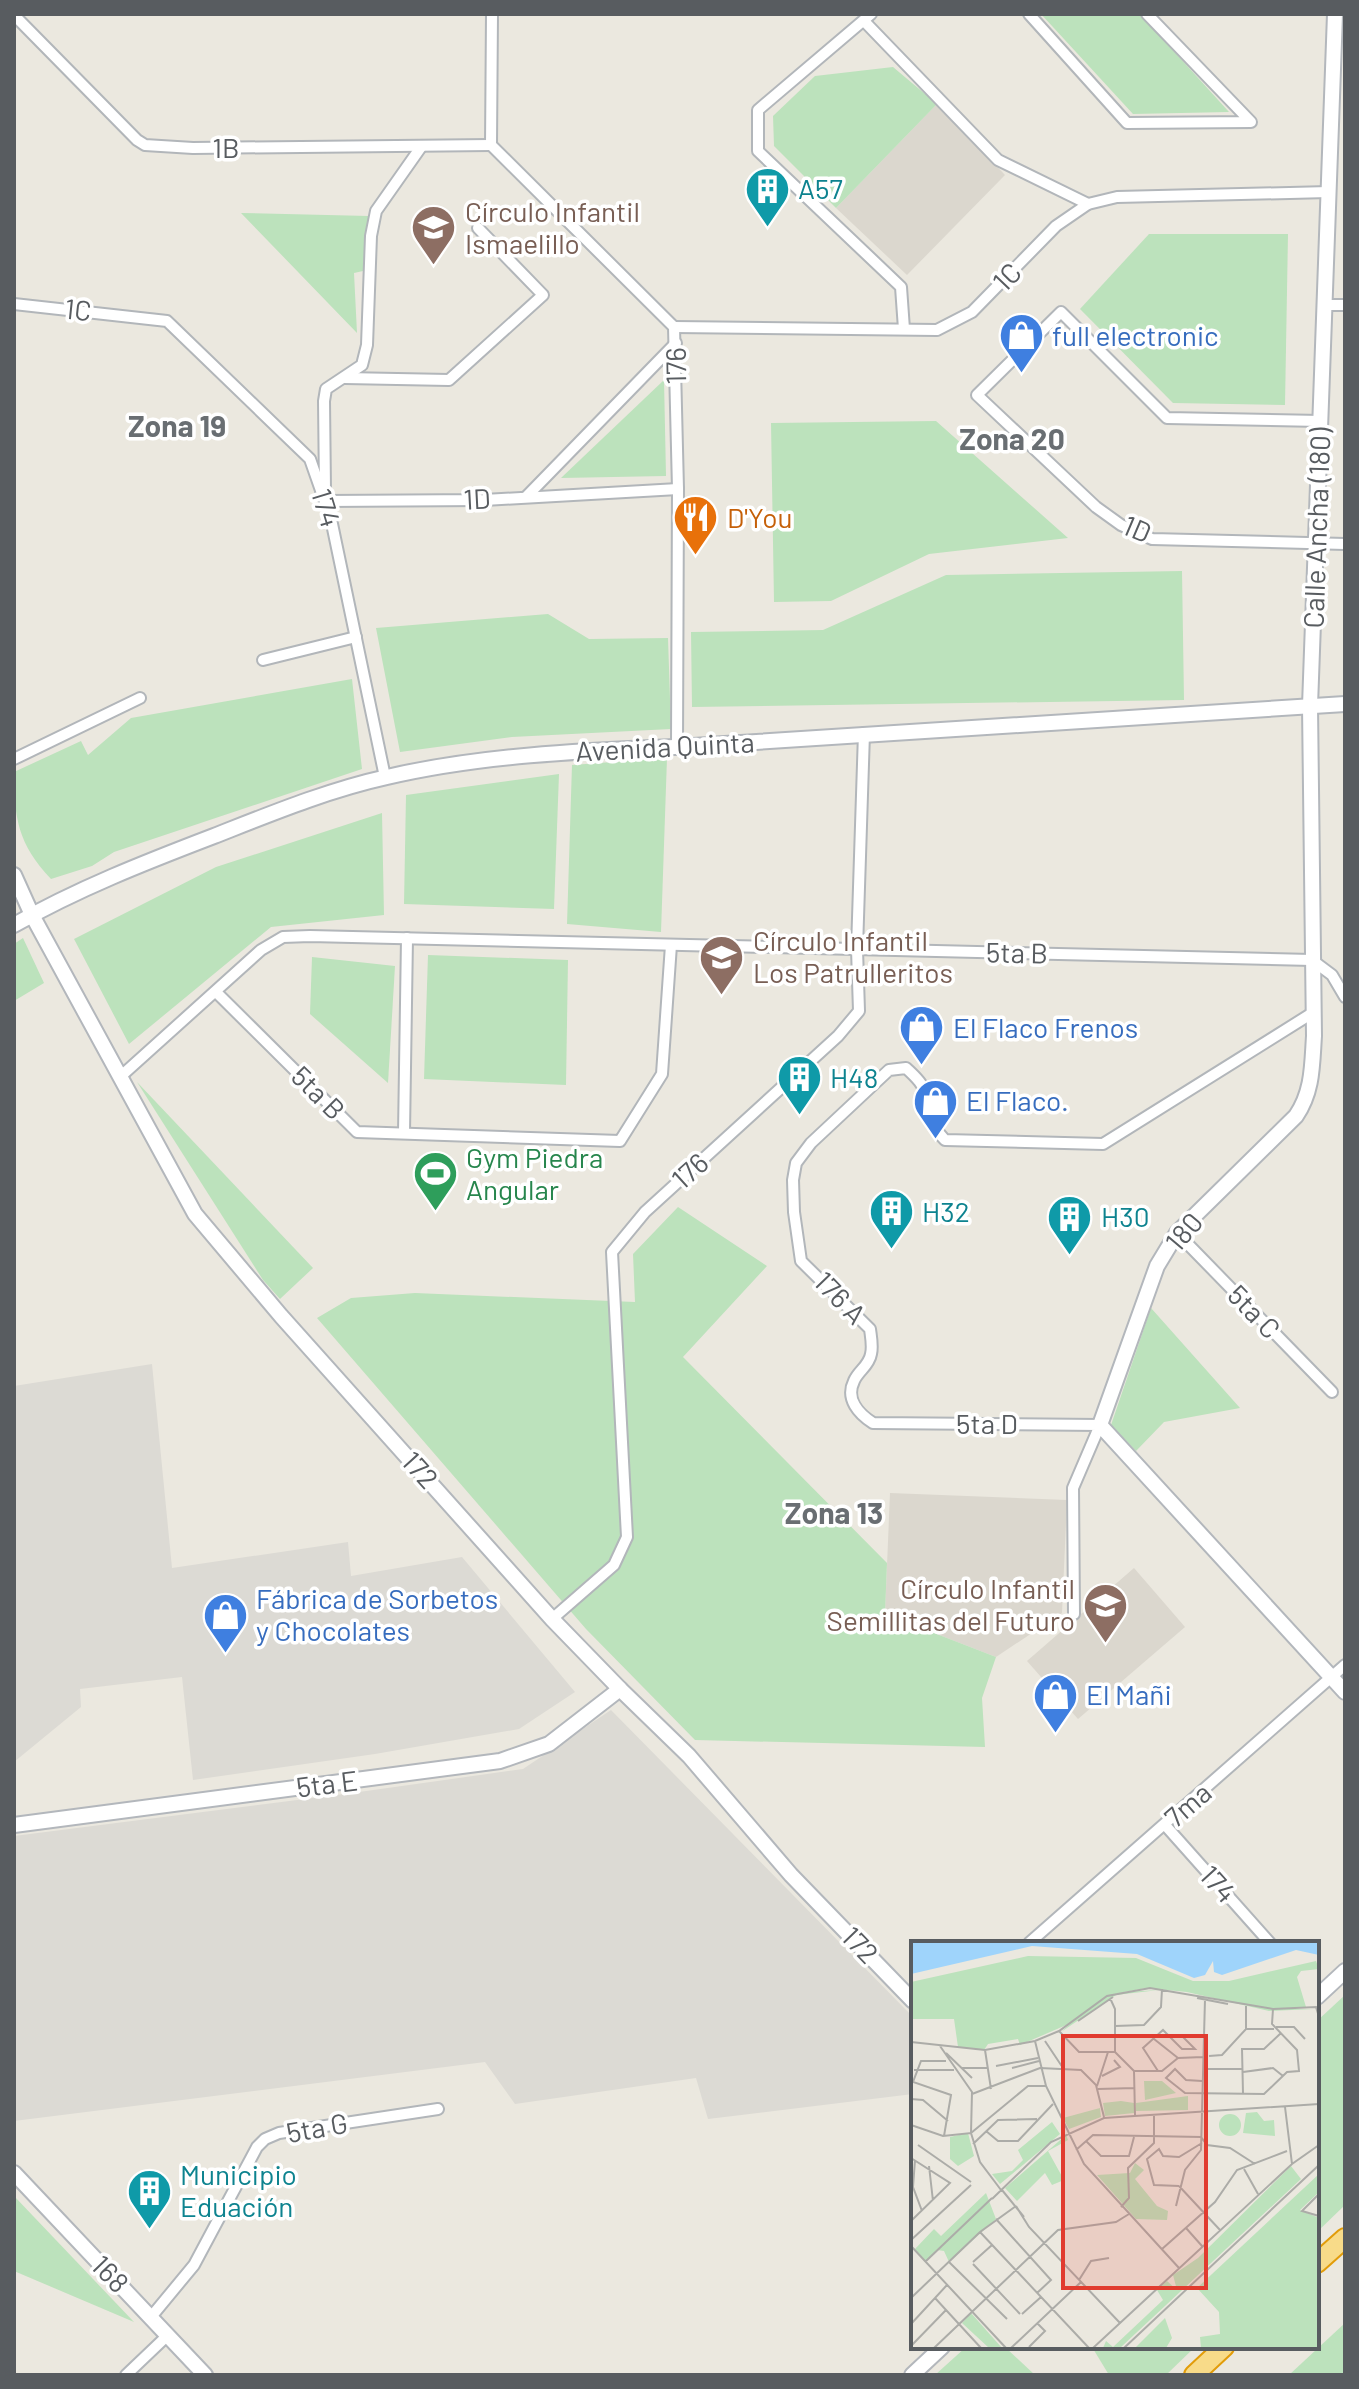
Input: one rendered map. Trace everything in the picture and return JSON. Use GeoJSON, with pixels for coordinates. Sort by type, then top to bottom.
{"type":"FeatureCollection","features":[{"type":"Feature","properties":{"kind":"highway"},"geometry":{"type":"LineString","coordinates":[[1319,2261],[1345,2238]]}},
{"type":"Feature","properties":{"kind":"highway"},"geometry":{"type":"LineString","coordinates":[[1194,2375],[1222,2349]]}},
{"type":"Feature","properties":{"kind":"street"},"geometry":{"type":"LineString","coordinates":[[491,145],[492,14]]}},
{"type":"Feature","properties":{"kind":"street"},"geometry":{"type":"LineString","coordinates":[[1029,14],[1127,123],[1251,122],[1147,14]]}},
{"type":"Feature","properties":{"kind":"street","name":"Calle Ancha (180)"},"geometry":{"type":"LineString","coordinates":[[1310,706],[1335,14]]}},
{"type":"Feature","properties":{"kind":"street","name":"1B"},"geometry":{"type":"LineString","coordinates":[[14,15],[145,145],[193,148],[491,145]]}},
{"type":"Feature","properties":{"kind":"street"},"geometry":{"type":"LineString","coordinates":[[904,329],[901,287],[758,151],[758,110],[868,17],[998,160],[1088,204]]}},
{"type":"Feature","properties":{"kind":"street","name":"176"},"geometry":{"type":"LineString","coordinates":[[491,145],[674,327],[678,489],[677,747]]}},
{"type":"Feature","properties":{"kind":"street"},"geometry":{"type":"LineString","coordinates":[[325,501],[326,389],[362,365],[367,345],[371,236],[376,211],[421,147]]}},
{"type":"Feature","properties":{"kind":"street","name":"1C"},"geometry":{"type":"LineString","coordinates":[[674,327],[937,330],[972,312],[1056,226],[1088,204],[1117,197],[1329,192]]}},
{"type":"Feature","properties":{"kind":"street"},"geometry":{"type":"LineString","coordinates":[[345,378],[449,380],[543,295],[478,228]]}},
{"type":"Feature","properties":{"kind":"street","name":"1C"},"geometry":{"type":"LineString","coordinates":[[14,304],[141,316]]}},
{"type":"Feature","properties":{"kind":"street"},"geometry":{"type":"LineString","coordinates":[[1325,305],[1345,305]]}},
{"type":"Feature","properties":{"kind":"street","name":"1D"},"geometry":{"type":"LineString","coordinates":[[1321,421],[1167,418],[1061,312],[977,395],[1096,507],[1121,525],[1152,539],[1345,544]]}},
{"type":"Feature","properties":{"kind":"street","name":"174"},"geometry":{"type":"LineString","coordinates":[[141,316],[167,321],[310,459],[325,501],[385,777]]}},
{"type":"Feature","properties":{"kind":"street"},"geometry":{"type":"LineString","coordinates":[[527,496],[676,343]]}},
{"type":"Feature","properties":{"kind":"street","name":"1D"},"geometry":{"type":"LineString","coordinates":[[325,501],[484,500],[678,489]]}},
{"type":"Feature","properties":{"kind":"street"},"geometry":{"type":"LineString","coordinates":[[263,660],[356,637]]}},
{"type":"Feature","properties":{"kind":"street"},"geometry":{"type":"LineString","coordinates":[[14,759],[140,698]]}},
{"type":"Feature","properties":{"kind":"street","name":"Avenida Quinta"},"geometry":{"type":"LineString","coordinates":[[14,925],[138,866],[303,803],[385,777],[463,764],[560,753],[1345,704]]}},
{"type":"Feature","properties":{"kind":"street","name":"180"},"geometry":{"type":"LineString","coordinates":[[1100,1425],[1157,1266],[1177,1233],[1296,1116],[1307,1100],[1311,1080],[1314,1012],[1310,706]]}},
{"type":"Feature","properties":{"kind":"street","name":"176"},"geometry":{"type":"LineString","coordinates":[[552,1619],[614,1565],[627,1537],[612,1252],[645,1212],[838,1036],[859,1011],[857,949],[864,733]]}},
{"type":"Feature","properties":{"kind":"street","name":"172"},"geometry":{"type":"LineString","coordinates":[[14,875],[32,915],[195,1214],[292,1328],[552,1619],[689,1756],[791,1875],[911,1999]]}},
{"type":"Feature","properties":{"kind":"street","name":"5ta B"},"geometry":{"type":"LineString","coordinates":[[120,1077],[217,993],[261,950],[283,937],[1312,960]]}},
{"type":"Feature","properties":{"kind":"street"},"geometry":{"type":"LineString","coordinates":[[404,1133],[407,938]]}},
{"type":"Feature","properties":{"kind":"street","name":"5ta B"},"geometry":{"type":"LineString","coordinates":[[217,993],[357,1132],[620,1141],[662,1074],[671,945]]}},
{"type":"Feature","properties":{"kind":"street"},"geometry":{"type":"LineString","coordinates":[[1312,960],[1332,975],[1345,997]]}},
{"type":"Feature","properties":{"kind":"street","name":"176 A"},"geometry":{"type":"LineString","coordinates":[[873,1423],[862,1416],[854,1405],[851,1392],[853,1381],[867,1366],[871,1355],[870,1329],[801,1261],[793,1180],[796,1163],[811,1143],[889,1070],[906,1068],[920,1080],[930,1101],[934,1129],[945,1140],[1103,1144],[1314,1012]]}},
{"type":"Feature","properties":{"kind":"street","name":"5ta C"},"geometry":{"type":"LineString","coordinates":[[1177,1233],[1332,1392]]}},
{"type":"Feature","properties":{"kind":"street","name":"5ta D"},"geometry":{"type":"LineString","coordinates":[[873,1423],[1100,1425]]}},
{"type":"Feature","properties":{"kind":"street"},"geometry":{"type":"LineString","coordinates":[[1074,1614],[1073,1488],[1100,1425],[1345,1692]]}},
{"type":"Feature","properties":{"kind":"street","name":"7ma"},"geometry":{"type":"LineString","coordinates":[[1031,1941],[1345,1665]]}},
{"type":"Feature","properties":{"kind":"street","name":"5ta E"},"geometry":{"type":"LineString","coordinates":[[14,1825],[500,1761],[549,1744],[620,1689]]}},
{"type":"Feature","properties":{"kind":"street","name":"174"},"geometry":{"type":"LineString","coordinates":[[1165,1825],[1268,1941]]}},
{"type":"Feature","properties":{"kind":"street"},"geometry":{"type":"LineString","coordinates":[[1319,1994],[1345,1971]]}},
{"type":"Feature","properties":{"kind":"street","name":"5ta G"},"geometry":{"type":"LineString","coordinates":[[151,2317],[194,2265],[257,2147],[265,2139],[279,2133],[438,2109]]}},
{"type":"Feature","properties":{"kind":"street","name":"168"},"geometry":{"type":"LineString","coordinates":[[14,2173],[205,2375]]}},
{"type":"Feature","properties":{"kind":"street"},"geometry":{"type":"LineString","coordinates":[[126,2375],[168,2335]]}},
{"type":"Feature","properties":{"kind":"street"},"geometry":{"type":"LineString","coordinates":[[912,2375],[940,2349]]}},
{"type":"Feature","properties":{"kind":"shaded area"},"geometry":{"type":"Polygon","coordinates":[[[937,104],[1005,175],[907,275],[836,208],[937,104]]]}},
{"type":"Feature","properties":{"kind":"shaded area"},"geometry":{"type":"Polygon","coordinates":[[[152,1364],[172,1568],[348,1542],[351,1576],[462,1557],[575,1692],[519,1729],[375,1754],[193,1780],[182,1677],[80,1689],[81,1707],[14,1762],[14,1386],[152,1364]]]}},
{"type":"Feature","properties":{"kind":"shaded area"},"geometry":{"type":"Polygon","coordinates":[[[890,1493],[1067,1500],[1062,1613],[996,1657],[885,1614],[890,1493]]]}},
{"type":"Feature","properties":{"kind":"shaded area","name":"Círculo Infantil Semillitas del Futuro"},"geometry":{"type":"Polygon","coordinates":[[[1134,1568],[1185,1627],[1078,1719],[1027,1661],[1134,1568]]]}},
{"type":"Feature","properties":{"kind":"shaded area"},"geometry":{"type":"Polygon","coordinates":[[[611,1710],[911,2015],[911,2094],[708,2119],[696,2078],[515,2104],[485,2062],[14,2121],[14,1836],[523,1769],[611,1710]]]}},
{"type":"Feature","properties":{"kind":"green space"},"geometry":{"type":"Polygon","coordinates":[[[1041,14],[1140,14],[1229,112],[1133,114],[1041,14]]]}},
{"type":"Feature","properties":{"kind":"green space"},"geometry":{"type":"Polygon","coordinates":[[[893,67],[937,104],[836,208],[774,146],[773,116],[815,76],[893,67]]]}},
{"type":"Feature","properties":{"kind":"green space"},"geometry":{"type":"Polygon","coordinates":[[[241,213],[369,216],[363,271],[354,273],[357,333],[241,213]]]}},
{"type":"Feature","properties":{"kind":"green space"},"geometry":{"type":"Polygon","coordinates":[[[1149,234],[1288,234],[1285,405],[1173,403],[1080,309],[1149,234]]]}},
{"type":"Feature","properties":{"kind":"green space"},"geometry":{"type":"Polygon","coordinates":[[[664,380],[666,476],[561,478],[664,380]]]}},
{"type":"Feature","properties":{"kind":"green space"},"geometry":{"type":"Polygon","coordinates":[[[936,421],[1068,538],[929,554],[831,601],[774,602],[771,423],[936,421]]]}},
{"type":"Feature","properties":{"kind":"green space"},"geometry":{"type":"Polygon","coordinates":[[[1182,571],[1184,700],[692,707],[691,632],[823,630],[946,575],[1182,571]]]}},
{"type":"Feature","properties":{"kind":"green space"},"geometry":{"type":"Polygon","coordinates":[[[548,614],[589,639],[668,638],[671,729],[512,737],[400,752],[376,628],[548,614]]]}},
{"type":"Feature","properties":{"kind":"green space"},"geometry":{"type":"Polygon","coordinates":[[[352,679],[362,769],[114,852],[92,866],[51,879],[31,854],[17,817],[14,772],[81,741],[88,755],[131,718],[352,679]]]}},
{"type":"Feature","properties":{"kind":"green space"},"geometry":{"type":"Polygon","coordinates":[[[667,758],[661,932],[567,924],[572,765],[667,758]]]}},
{"type":"Feature","properties":{"kind":"green space"},"geometry":{"type":"Polygon","coordinates":[[[559,774],[554,909],[404,904],[406,795],[559,774]]]}},
{"type":"Feature","properties":{"kind":"green space"},"geometry":{"type":"Polygon","coordinates":[[[382,813],[384,915],[271,927],[129,1044],[74,939],[216,867],[382,813]]]}},
{"type":"Feature","properties":{"kind":"green space"},"geometry":{"type":"Polygon","coordinates":[[[23,938],[44,983],[14,1001],[14,944],[23,938]]]}},
{"type":"Feature","properties":{"kind":"green space"},"geometry":{"type":"Polygon","coordinates":[[[428,955],[568,960],[566,1085],[424,1079],[428,955]]]}},
{"type":"Feature","properties":{"kind":"green space"},"geometry":{"type":"Polygon","coordinates":[[[312,957],[395,966],[388,1083],[310,1014],[312,957]]]}},
{"type":"Feature","properties":{"kind":"green space"},"geometry":{"type":"Polygon","coordinates":[[[137,1082],[313,1268],[280,1299],[263,1280],[137,1082]]]}},
{"type":"Feature","properties":{"kind":"green space"},"geometry":{"type":"Polygon","coordinates":[[[678,1207],[767,1266],[683,1357],[887,1563],[885,1614],[996,1657],[982,1698],[985,1747],[695,1740],[586,1629],[317,1318],[351,1298],[415,1293],[635,1302],[633,1254],[678,1207]]]}},
{"type":"Feature","properties":{"kind":"green space"},"geometry":{"type":"Polygon","coordinates":[[[1151,1308],[1240,1408],[1164,1422],[1136,1451],[1111,1425],[1151,1308]]]}},
{"type":"Feature","properties":{"kind":"green space"},"geometry":{"type":"Polygon","coordinates":[[[1345,1995],[1345,2205],[1319,2230],[1319,2019],[1345,1995]]]}},
{"type":"Feature","properties":{"kind":"green space"},"geometry":{"type":"Polygon","coordinates":[[[14,2196],[134,2322],[14,2271],[14,2196]]]}},
{"type":"Feature","properties":{"kind":"green space"},"geometry":{"type":"Polygon","coordinates":[[[1345,2323],[1345,2375],[1289,2375],[1319,2349],[1345,2323]]]}},
{"type":"Feature","properties":{"kind":"green space"},"geometry":{"type":"Polygon","coordinates":[[[964,2349],[1007,2349],[1035,2375],[935,2375],[964,2349]]]}},
{"type":"Feature","properties":{"kind":"green space"},"geometry":{"type":"Polygon","coordinates":[[[1093,2349],[1193,2349],[1166,2375],[1109,2375],[1093,2349]]]}},
{"type":"Feature","properties":{"kind":"place","name":"A57"},"geometry":{"type":"Point","coordinates":[767,228]}},
{"type":"Feature","properties":{"kind":"place","name":"Círculo Infantil Ismaelillo"},"geometry":{"type":"Point","coordinates":[434,267]}},
{"type":"Feature","properties":{"kind":"place","name":"full electronic"},"geometry":{"type":"Point","coordinates":[1021,375]}},
{"type":"Feature","properties":{"kind":"place","name":"D'You"},"geometry":{"type":"Point","coordinates":[696,557]}},
{"type":"Feature","properties":{"kind":"place","name":"Círculo Infantil Los Patrulleritos"},"geometry":{"type":"Point","coordinates":[722,996]}},
{"type":"Feature","properties":{"kind":"place","name":"El Flaco Frenos"},"geometry":{"type":"Point","coordinates":[922,1067]}},
{"type":"Feature","properties":{"kind":"place","name":"H48"},"geometry":{"type":"Point","coordinates":[799,1117]}},
{"type":"Feature","properties":{"kind":"place","name":"El Flaco."},"geometry":{"type":"Point","coordinates":[935,1140]}},
{"type":"Feature","properties":{"kind":"place","name":"Gym Piedra Angular"},"geometry":{"type":"Point","coordinates":[435,1213]}},
{"type":"Feature","properties":{"kind":"place","name":"H32"},"geometry":{"type":"Point","coordinates":[891,1251]}},
{"type":"Feature","properties":{"kind":"place","name":"H30"},"geometry":{"type":"Point","coordinates":[1070,1256]}},
{"type":"Feature","properties":{"kind":"place","name":"Círculo Infantil Semillitas del Futuro"},"geometry":{"type":"Point","coordinates":[1106,1644]}},
{"type":"Feature","properties":{"kind":"place","name":"Fábrica de Sorbetos y Chocolates"},"geometry":{"type":"Point","coordinates":[225,1654]}},
{"type":"Feature","properties":{"kind":"place","name":"El Mañi"},"geometry":{"type":"Point","coordinates":[1055,1734]}},
{"type":"Feature","properties":{"kind":"place","name":"Municipio Eduación"},"geometry":{"type":"Point","coordinates":[149,2230]}},
{"type":"Feature","properties":{"kind":"district","name":"Zona 19"},"geometry":{"type":"Point","coordinates":[177,427]}},
{"type":"Feature","properties":{"kind":"district","name":"Zona 20"},"geometry":{"type":"Point","coordinates":[1012,440]}},
{"type":"Feature","properties":{"kind":"district","name":"Zona 13"},"geometry":{"type":"Point","coordinates":[834,1514]}}]}
